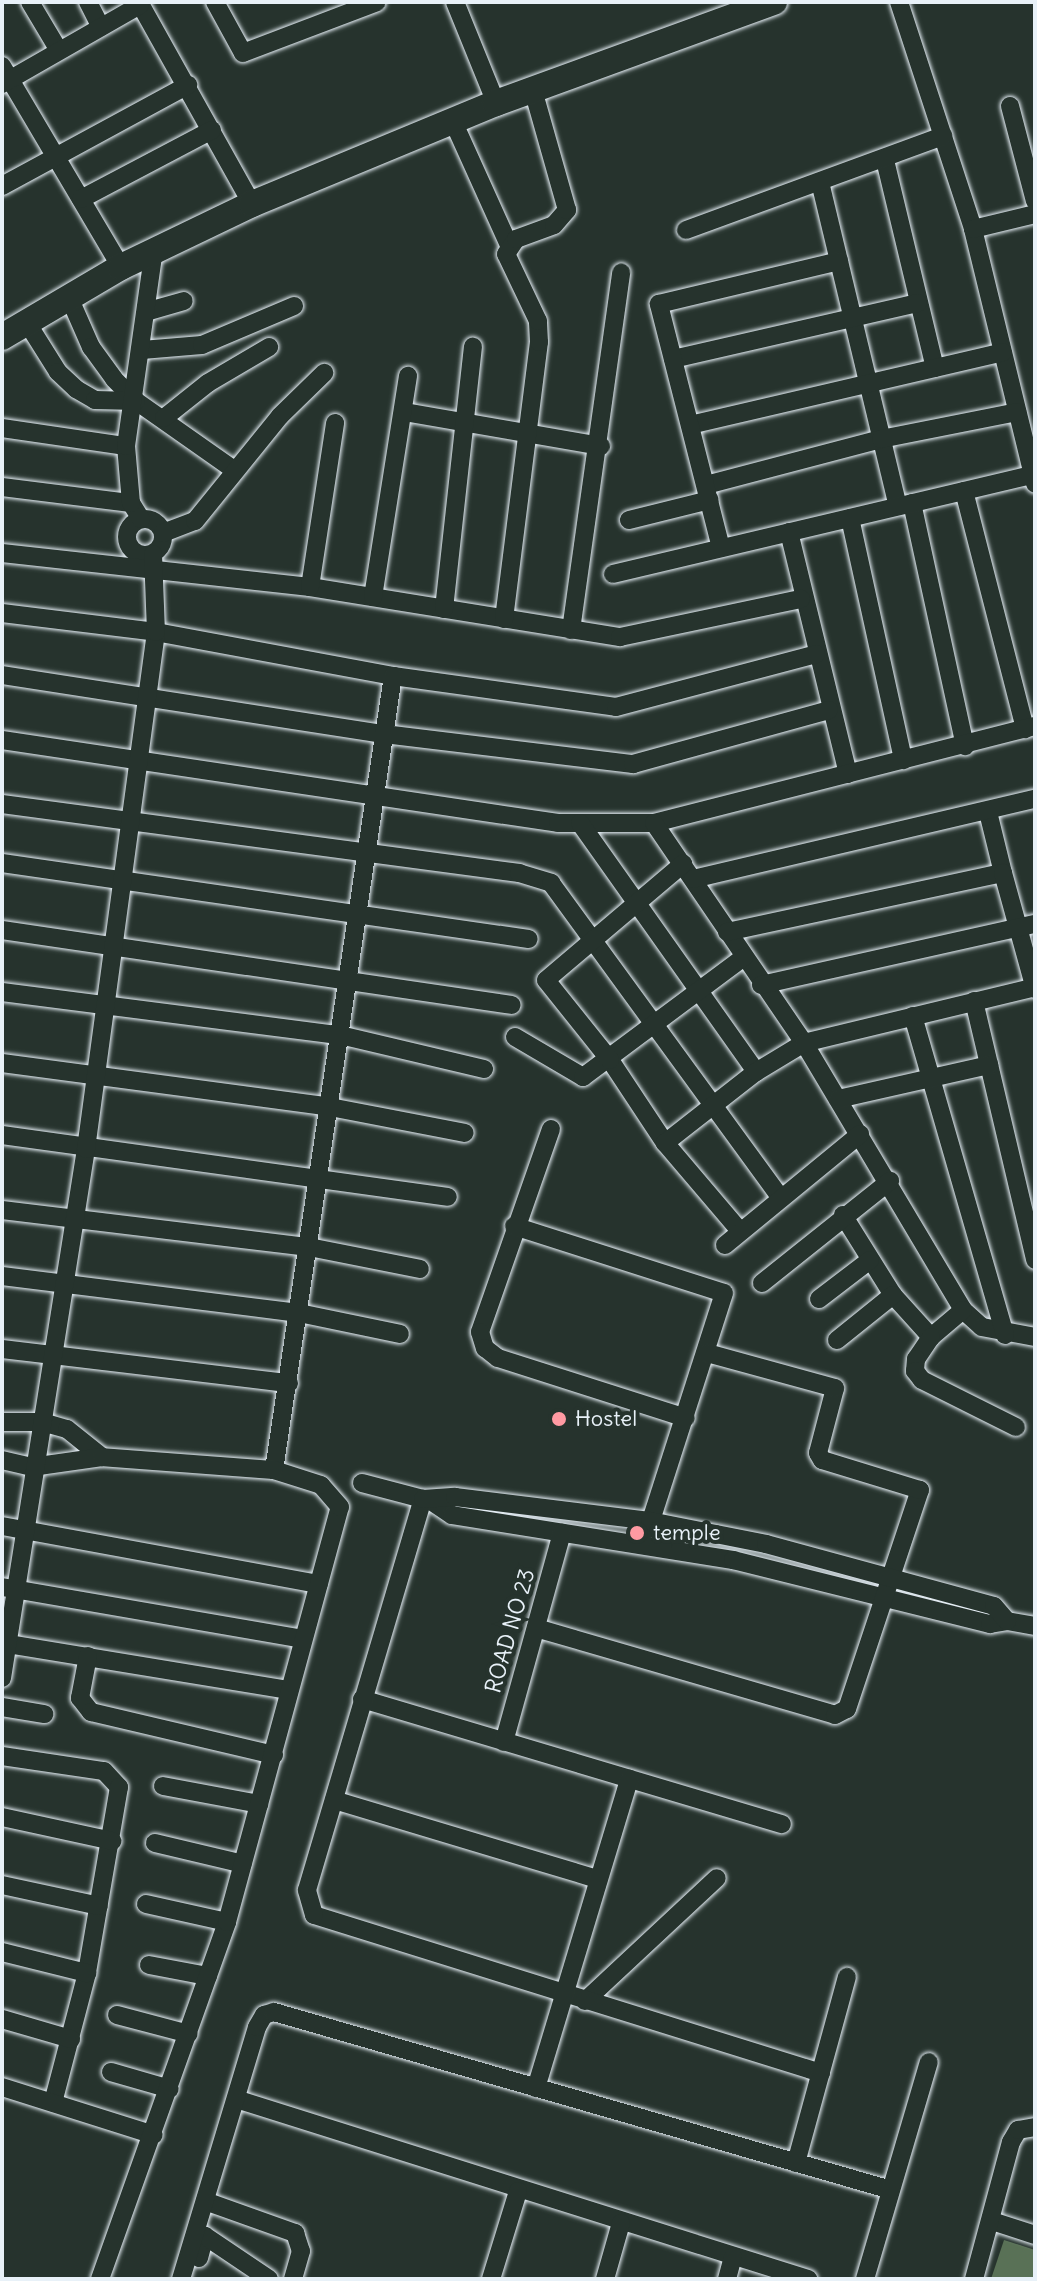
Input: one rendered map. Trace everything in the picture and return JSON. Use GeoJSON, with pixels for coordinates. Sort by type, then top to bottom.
{"type":"FeatureCollection","features":[{"type":"Feature","properties":{"kind":"street"},"geometry":{"type":"LineString","coordinates":[[30,2],[58,49]]}},
{"type":"Feature","properties":{"kind":"street"},"geometry":{"type":"LineString","coordinates":[[88,2],[101,27]]}},
{"type":"Feature","properties":{"kind":"street"},"geometry":{"type":"LineString","coordinates":[[215,2],[243,53],[344,8],[377,2]]}},
{"type":"Feature","properties":{"kind":"street"},"geometry":{"type":"LineString","coordinates":[[455,2],[496,103]]}},
{"type":"Feature","properties":{"kind":"street"},"geometry":{"type":"LineString","coordinates":[[2,337],[121,267],[252,204],[496,103],[774,2]]}},
{"type":"Feature","properties":{"kind":"street"},"geometry":{"type":"LineString","coordinates":[[613,574],[1034,477],[973,229],[899,2]]}},
{"type":"Feature","properties":{"kind":"street"},"geometry":{"type":"LineString","coordinates":[[121,267],[57,155],[5,77],[140,4],[252,204]]}},
{"type":"Feature","properties":{"kind":"street"},"geometry":{"type":"LineString","coordinates":[[2,186],[188,85]]}},
{"type":"Feature","properties":{"kind":"street"},"geometry":{"type":"LineString","coordinates":[[509,245],[554,225],[567,210],[533,90]]}},
{"type":"Feature","properties":{"kind":"street"},"geometry":{"type":"LineString","coordinates":[[1010,106],[1035,201]]}},
{"type":"Feature","properties":{"kind":"street"},"geometry":{"type":"LineString","coordinates":[[453,121],[509,245],[507,262],[538,321],[531,432],[504,619]]}},
{"type":"Feature","properties":{"kind":"street"},"geometry":{"type":"LineString","coordinates":[[81,199],[212,130]]}},
{"type":"Feature","properties":{"kind":"street"},"geometry":{"type":"LineString","coordinates":[[686,230],[885,160],[943,136]]}},
{"type":"Feature","properties":{"kind":"street"},"geometry":{"type":"LineString","coordinates":[[885,160],[935,368]]}},
{"type":"Feature","properties":{"kind":"street"},"geometry":{"type":"LineString","coordinates":[[820,182],[881,439],[905,505],[965,746]]}},
{"type":"Feature","properties":{"kind":"street"},"geometry":{"type":"LineString","coordinates":[[973,229],[1035,214]]}},
{"type":"Feature","properties":{"kind":"street"},"geometry":{"type":"LineString","coordinates":[[154,250],[149,311],[126,446],[136,511],[127,542],[135,553],[154,563]]}},
{"type":"Feature","properties":{"kind":"street"},"geometry":{"type":"LineString","coordinates":[[721,548],[659,304],[839,261]]}},
{"type":"Feature","properties":{"kind":"street"},"geometry":{"type":"LineString","coordinates":[[571,630],[601,446],[621,272]]}},
{"type":"Feature","properties":{"kind":"street"},"geometry":{"type":"LineString","coordinates":[[69,297],[99,361],[136,401],[234,470]]}},
{"type":"Feature","properties":{"kind":"street"},"geometry":{"type":"LineString","coordinates":[[149,311],[184,301]]}},
{"type":"Feature","properties":{"kind":"street"},"geometry":{"type":"LineString","coordinates":[[673,359],[918,303]]}},
{"type":"Feature","properties":{"kind":"street"},"geometry":{"type":"LineString","coordinates":[[142,350],[202,345],[294,306]]}},
{"type":"Feature","properties":{"kind":"street"},"geometry":{"type":"LineString","coordinates":[[26,321],[58,372],[76,389],[95,400],[136,401]]}},
{"type":"Feature","properties":{"kind":"street"},"geometry":{"type":"LineString","coordinates":[[164,418],[208,383],[269,347]]}},
{"type":"Feature","properties":{"kind":"street"},"geometry":{"type":"LineString","coordinates":[[444,609],[473,347]]}},
{"type":"Feature","properties":{"kind":"street"},"geometry":{"type":"LineString","coordinates":[[690,425],[1003,352]]}},
{"type":"Feature","properties":{"kind":"street"},"geometry":{"type":"LineString","coordinates":[[163,533],[195,521],[234,470],[324,373]]}},
{"type":"Feature","properties":{"kind":"street"},"geometry":{"type":"LineString","coordinates":[[373,597],[408,376]]}},
{"type":"Feature","properties":{"kind":"street"},"geometry":{"type":"LineString","coordinates":[[404,412],[601,446]]}},
{"type":"Feature","properties":{"kind":"street"},"geometry":{"type":"LineString","coordinates":[[629,520],[708,492],[881,439],[1017,412]]}},
{"type":"Feature","properties":{"kind":"street"},"geometry":{"type":"LineString","coordinates":[[310,587],[335,423]]}},
{"type":"Feature","properties":{"kind":"street"},"geometry":{"type":"LineString","coordinates":[[2,428],[126,446]]}},
{"type":"Feature","properties":{"kind":"street"},"geometry":{"type":"LineString","coordinates":[[2,487],[136,511],[157,523],[163,533],[162,545],[154,563],[156,632],[106,1007],[54,1356],[32,1467],[25,1530],[9,1588],[2,1678]]}},
{"type":"Feature","properties":{"kind":"street"},"geometry":{"type":"LineString","coordinates":[[2,740],[139,763],[580,823],[654,823],[965,746],[1030,728],[964,491]]}},
{"type":"Feature","properties":{"kind":"street"},"geometry":{"type":"LineString","coordinates":[[850,518],[903,760]]}},
{"type":"Feature","properties":{"kind":"street"},"geometry":{"type":"LineString","coordinates":[[789,532],[801,599],[848,774]]}},
{"type":"Feature","properties":{"kind":"street"},"geometry":{"type":"LineString","coordinates":[[2,553],[154,563],[620,637],[801,599]]}},
{"type":"Feature","properties":{"kind":"street"},"geometry":{"type":"LineString","coordinates":[[2,613],[156,632],[393,676],[616,707],[816,654]]}},
{"type":"Feature","properties":{"kind":"street"},"geometry":{"type":"LineString","coordinates":[[2,675],[384,734],[633,764],[829,710]]}},
{"type":"Feature","properties":{"kind":"street"},"geometry":{"type":"LineString","coordinates":[[274,1470],[393,676]]}},
{"type":"Feature","properties":{"kind":"street"},"geometry":{"type":"LineString","coordinates":[[740,1231],[665,1143],[610,1060],[546,980],[639,901],[688,872],[988,812],[1035,799]]}},
{"type":"Feature","properties":{"kind":"street"},"geometry":{"type":"LineString","coordinates":[[2,804],[366,856],[536,876],[560,890],[651,1026],[780,1197]]}},
{"type":"Feature","properties":{"kind":"street"},"geometry":{"type":"LineString","coordinates":[[665,1143],[756,1072],[804,1043],[1035,987],[1027,926],[1003,873],[988,812]]}},
{"type":"Feature","properties":{"kind":"street"},"geometry":{"type":"LineString","coordinates":[[580,823],[639,901],[756,1072]]}},
{"type":"Feature","properties":{"kind":"street"},"geometry":{"type":"LineString","coordinates":[[654,823],[761,985],[804,1043],[890,1181],[963,1310],[982,1327],[1005,1335],[1035,1337]]}},
{"type":"Feature","properties":{"kind":"street"},"geometry":{"type":"LineString","coordinates":[[2,863],[122,883],[358,911],[529,939]]}},
{"type":"Feature","properties":{"kind":"street"},"geometry":{"type":"LineString","coordinates":[[727,932],[1003,873]]}},
{"type":"Feature","properties":{"kind":"street"},"geometry":{"type":"LineString","coordinates":[[761,985],[1027,926]]}},
{"type":"Feature","properties":{"kind":"street"},"geometry":{"type":"LineString","coordinates":[[2,930],[512,1005]]}},
{"type":"Feature","properties":{"kind":"street"},"geometry":{"type":"LineString","coordinates":[[515,1037],[583,1077],[610,1060],[698,989],[744,957]]}},
{"type":"Feature","properties":{"kind":"street"},"geometry":{"type":"LineString","coordinates":[[2,992],[340,1035],[484,1069]]}},
{"type":"Feature","properties":{"kind":"street"},"geometry":{"type":"LineString","coordinates":[[974,1001],[1035,1260]]}},
{"type":"Feature","properties":{"kind":"street"},"geometry":{"type":"LineString","coordinates":[[913,1016],[1005,1335]]}},
{"type":"Feature","properties":{"kind":"street"},"geometry":{"type":"LineString","coordinates":[[2,1063],[330,1107],[465,1133]]}},
{"type":"Feature","properties":{"kind":"street"},"geometry":{"type":"LineString","coordinates":[[838,1099],[989,1065]]}},
{"type":"Feature","properties":{"kind":"street"},"geometry":{"type":"LineString","coordinates":[[551,1129],[514,1226],[480,1332],[485,1348],[498,1358],[686,1418]]}},
{"type":"Feature","properties":{"kind":"street"},"geometry":{"type":"LineString","coordinates":[[725,1245],[860,1134]]}},
{"type":"Feature","properties":{"kind":"street"},"geometry":{"type":"LineString","coordinates":[[2,1135],[86,1149],[319,1176],[448,1197]]}},
{"type":"Feature","properties":{"kind":"street"},"geometry":{"type":"LineString","coordinates":[[762,1283],[843,1215],[890,1181]]}},
{"type":"Feature","properties":{"kind":"street"},"geometry":{"type":"LineString","coordinates":[[2,1210],[309,1247],[420,1269]]}},
{"type":"Feature","properties":{"kind":"street"},"geometry":{"type":"LineString","coordinates":[[843,1215],[893,1295],[931,1337]]}},
{"type":"Feature","properties":{"kind":"street"},"geometry":{"type":"LineString","coordinates":[[514,1226],[724,1293],[686,1418],[650,1521],[645,1546]]}},
{"type":"Feature","properties":{"kind":"street"},"geometry":{"type":"LineString","coordinates":[[819,1299],[870,1260]]}},
{"type":"Feature","properties":{"kind":"street"},"geometry":{"type":"LineString","coordinates":[[2,1276],[299,1313],[400,1334]]}},
{"type":"Feature","properties":{"kind":"street"},"geometry":{"type":"LineString","coordinates":[[837,1340],[893,1295]]}},
{"type":"Feature","properties":{"kind":"street"},"geometry":{"type":"LineString","coordinates":[[963,1310],[931,1337],[916,1359],[922,1380],[1016,1427]]}},
{"type":"Feature","properties":{"kind":"street"},"geometry":{"type":"LineString","coordinates":[[2,1349],[289,1383]]}},
{"type":"Feature","properties":{"kind":"street"},"geometry":{"type":"LineString","coordinates":[[536,1628],[835,1715],[847,1709],[920,1490],[822,1460],[818,1453],[835,1388],[707,1353]]}},
{"type":"Feature","properties":{"kind":"street"},"geometry":{"type":"LineString","coordinates":[[2,1422],[42,1422],[67,1429],[102,1457]]}},
{"type":"Feature","properties":{"kind":"street"},"geometry":{"type":"LineString","coordinates":[[2,1460],[32,1467],[102,1457],[274,1470],[307,1478],[337,1499],[340,1507],[227,1922],[154,2135],[100,2279]]}},
{"type":"Feature","properties":{"kind":"street"},"geometry":{"type":"LineString","coordinates":[[362,1483],[427,1500],[452,1515],[733,1560],[990,1624],[1007,1621],[1035,1626]]}},
{"type":"Feature","properties":{"kind":"street"},"geometry":{"type":"LineString","coordinates":[[427,1500],[455,1497],[650,1521],[891,1576],[994,1606],[1007,1621]]}},
{"type":"Feature","properties":{"kind":"street"},"geometry":{"type":"LineString","coordinates":[[427,1500],[362,1699],[307,1890],[314,1915],[821,2073]]}},
{"type":"Feature","properties":{"kind":"street"},"geometry":{"type":"LineString","coordinates":[[2,1526],[319,1584]]}},
{"type":"Feature","properties":{"kind":"street","name":"ROAD NO 23"},"geometry":{"type":"LineString","coordinates":[[504,1742],[562,1533]]}},
{"type":"Feature","properties":{"kind":"street"},"geometry":{"type":"LineString","coordinates":[[9,1588],[303,1639]]}},
{"type":"Feature","properties":{"kind":"street"},"geometry":{"type":"LineString","coordinates":[[5,1643],[289,1690]]}},
{"type":"Feature","properties":{"kind":"street"},"geometry":{"type":"LineString","coordinates":[[88,1656],[80,1698],[91,1712],[274,1755]]}},
{"type":"Feature","properties":{"kind":"street"},"geometry":{"type":"LineString","coordinates":[[362,1699],[782,1824]]}},
{"type":"Feature","properties":{"kind":"street"},"geometry":{"type":"LineString","coordinates":[[2,1707],[44,1714]]}},
{"type":"Feature","properties":{"kind":"street"},"geometry":{"type":"LineString","coordinates":[[2,1756],[95,1769],[113,1777],[119,1787],[87,1973],[53,2103]]}},
{"type":"Feature","properties":{"kind":"street"},"geometry":{"type":"LineString","coordinates":[[536,2088],[629,1779]]}},
{"type":"Feature","properties":{"kind":"street"},"geometry":{"type":"LineString","coordinates":[[163,1786],[259,1804]]}},
{"type":"Feature","properties":{"kind":"street"},"geometry":{"type":"LineString","coordinates":[[334,1800],[598,1879]]}},
{"type":"Feature","properties":{"kind":"street"},"geometry":{"type":"LineString","coordinates":[[2,1817],[112,1841]]}},
{"type":"Feature","properties":{"kind":"street"},"geometry":{"type":"LineString","coordinates":[[155,1843],[243,1864]]}},
{"type":"Feature","properties":{"kind":"street"},"geometry":{"type":"LineString","coordinates":[[585,2001],[717,1878]]}},
{"type":"Feature","properties":{"kind":"street"},"geometry":{"type":"LineString","coordinates":[[2,1885],[99,1906]]}},
{"type":"Feature","properties":{"kind":"street"},"geometry":{"type":"LineString","coordinates":[[146,1904],[227,1922]]}},
{"type":"Feature","properties":{"kind":"street"},"geometry":{"type":"LineString","coordinates":[[2,1952],[87,1973]]}},
{"type":"Feature","properties":{"kind":"street"},"geometry":{"type":"LineString","coordinates":[[149,1965],[208,1976]]}},
{"type":"Feature","properties":{"kind":"street"},"geometry":{"type":"LineString","coordinates":[[796,2163],[847,1977]]}},
{"type":"Feature","properties":{"kind":"street"},"geometry":{"type":"LineString","coordinates":[[193,2279],[205,2201],[257,2027],[264,2015],[274,2012],[891,2190]]}},
{"type":"Feature","properties":{"kind":"street"},"geometry":{"type":"LineString","coordinates":[[117,2015],[189,2034]]}},
{"type":"Feature","properties":{"kind":"street"},"geometry":{"type":"LineString","coordinates":[[2,2019],[71,2039]]}},
{"type":"Feature","properties":{"kind":"street"},"geometry":{"type":"LineString","coordinates":[[865,2279],[929,2062]]}},
{"type":"Feature","properties":{"kind":"street"},"geometry":{"type":"LineString","coordinates":[[111,2072],[170,2089]]}},
{"type":"Feature","properties":{"kind":"street"},"geometry":{"type":"LineString","coordinates":[[2,2087],[154,2135]]}},
{"type":"Feature","properties":{"kind":"street"},"geometry":{"type":"LineString","coordinates":[[236,2099],[518,2191],[808,2279]]}},
{"type":"Feature","properties":{"kind":"street"},"geometry":{"type":"LineString","coordinates":[[974,2279],[1011,2142],[1018,2130],[1035,2127]]}},
{"type":"Feature","properties":{"kind":"street"},"geometry":{"type":"LineString","coordinates":[[491,2279],[518,2191]]}},
{"type":"Feature","properties":{"kind":"street"},"geometry":{"type":"LineString","coordinates":[[205,2201],[295,2233],[301,2251],[293,2279]]}},
{"type":"Feature","properties":{"kind":"street"},"geometry":{"type":"LineString","coordinates":[[992,2221],[1035,2235]]}},
{"type":"Feature","properties":{"kind":"street"},"geometry":{"type":"LineString","coordinates":[[605,2279],[621,2223]]}},
{"type":"Feature","properties":{"kind":"street"},"geometry":{"type":"LineString","coordinates":[[181,2279],[197,2243],[205,2236],[269,2279]]}},
{"type":"Feature","properties":{"kind":"street"},"geometry":{"type":"LineString","coordinates":[[727,2279],[733,2257]]}},
{"type":"Feature","properties":{"kind":"green space"},"geometry":{"type":"Polygon","coordinates":[[[1004,2240],[1035,2250],[1035,2279],[991,2279],[1004,2240]]]}},
{"type":"Feature","properties":{"kind":"place","name":"Hostel"},"geometry":{"type":"Point","coordinates":[559,1419]}},
{"type":"Feature","properties":{"kind":"place","name":"temple"},"geometry":{"type":"Point","coordinates":[637,1533]}}]}
